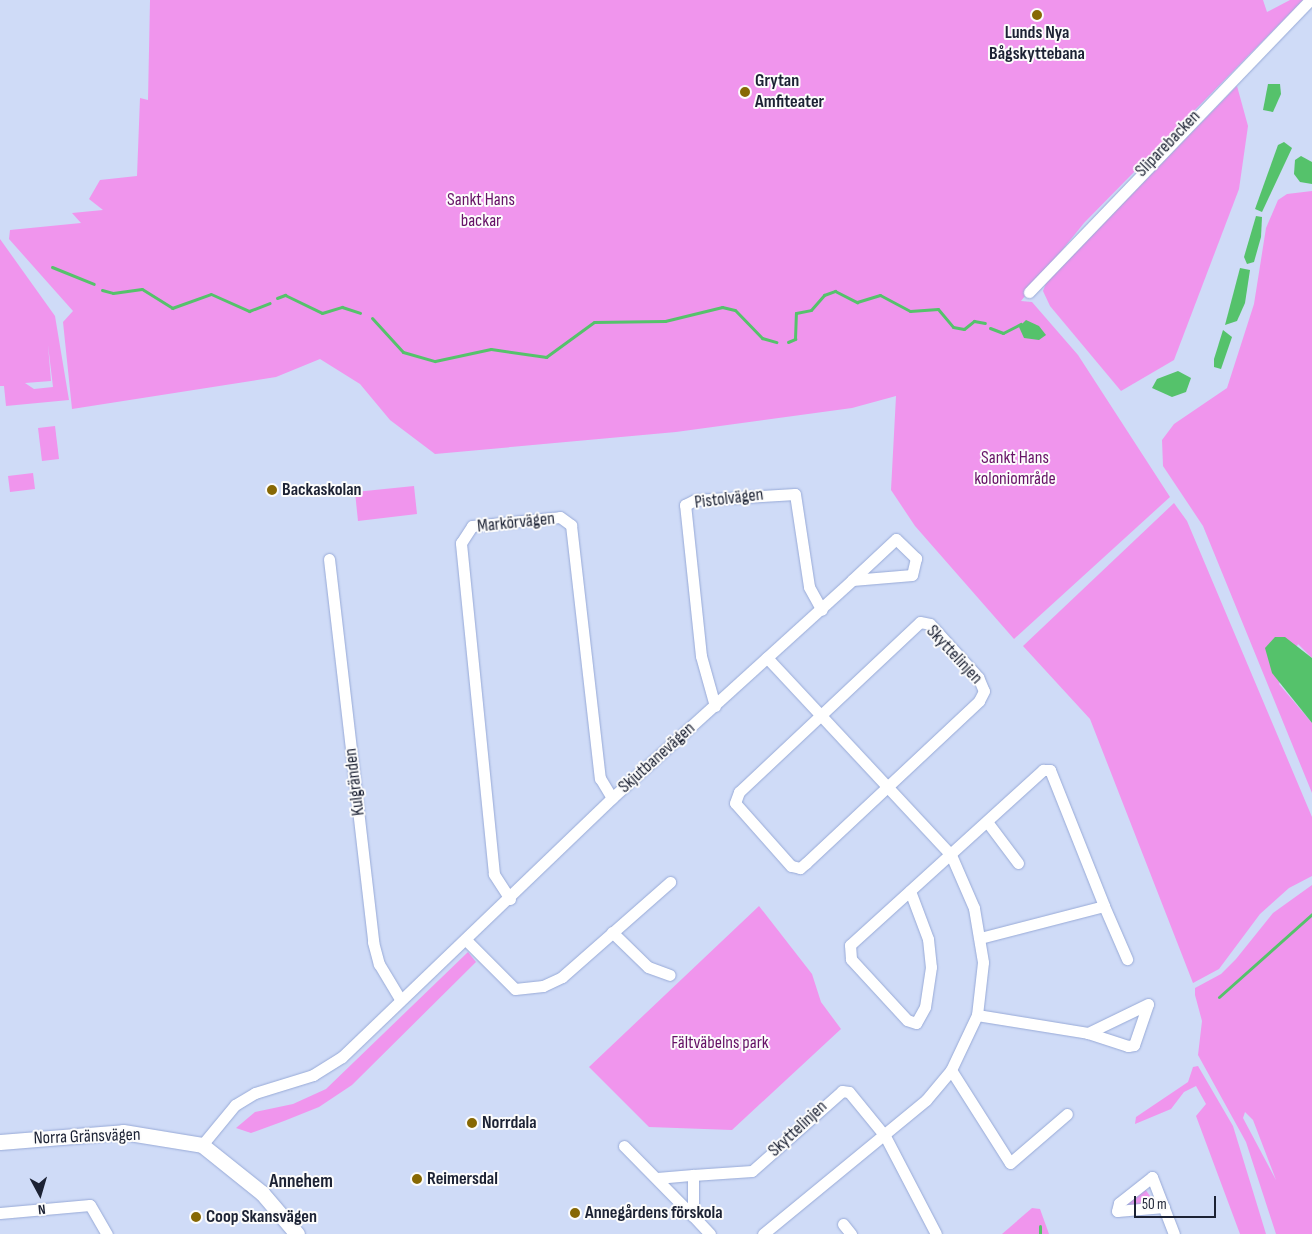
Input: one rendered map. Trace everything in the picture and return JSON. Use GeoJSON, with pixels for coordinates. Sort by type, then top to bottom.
{"type":"FeatureCollection","features":[{"type":"Feature","properties":{"kind":"street","name":"Sliparebacken"},"geometry":{"type":"LineString","coordinates":[[1029,292],[1310,0]]}},
{"type":"Feature","properties":{"kind":"street","name":"Pistolvägen"},"geometry":{"type":"LineString","coordinates":[[715,706],[701,656],[685,505],[695,500],[795,494],[809,587],[822,610]]}},
{"type":"Feature","properties":{"kind":"street","name":"Markörvägen"},"geometry":{"type":"LineString","coordinates":[[510,899],[494,874],[484,776],[461,542],[472,526],[560,517],[571,525],[600,778],[612,798]]}},
{"type":"Feature","properties":{"kind":"street","name":"Skjutbanevägen"},"geometry":{"type":"LineString","coordinates":[[202,1145],[234,1105],[255,1093],[313,1076],[342,1057],[400,999],[510,899],[612,798],[822,610],[852,580],[896,539],[903,542],[918,564],[912,575],[852,580]]}},
{"type":"Feature","properties":{"kind":"street","name":"Kulgränden"},"geometry":{"type":"LineString","coordinates":[[329,559],[373,942],[379,964],[400,999]]}},
{"type":"Feature","properties":{"kind":"street","name":"Skyttelinjen"},"geometry":{"type":"LineString","coordinates":[[920,622],[936,631],[978,677],[984,691],[888,786],[800,868],[791,866],[735,803],[739,792],[819,712],[911,627],[920,622]]}},
{"type":"Feature","properties":{"kind":"street"},"geometry":{"type":"LineString","coordinates":[[764,1234],[926,1100],[951,1070],[977,1015],[980,938],[974,908],[951,855],[767,658]]}},
{"type":"Feature","properties":{"kind":"street"},"geometry":{"type":"LineString","coordinates":[[910,892],[928,939],[931,967],[926,1007],[916,1024],[907,1020],[849,953],[850,945],[988,823],[1042,770],[1050,770],[1104,906],[1127,958]]}},
{"type":"Feature","properties":{"kind":"street"},"geometry":{"type":"LineString","coordinates":[[988,823],[1018,863]]}},
{"type":"Feature","properties":{"kind":"street"},"geometry":{"type":"LineString","coordinates":[[466,940],[515,989],[525,990],[562,977],[670,882]]}},
{"type":"Feature","properties":{"kind":"street"},"geometry":{"type":"LineString","coordinates":[[980,938],[1104,906]]}},
{"type":"Feature","properties":{"kind":"street"},"geometry":{"type":"LineString","coordinates":[[612,932],[648,967],[670,975]]}},
{"type":"Feature","properties":{"kind":"street"},"geometry":{"type":"LineString","coordinates":[[977,1015],[1088,1033],[1134,1045],[1148,1004],[1088,1033]]}},
{"type":"Feature","properties":{"kind":"street"},"geometry":{"type":"LineString","coordinates":[[951,1070],[1010,1163],[1067,1114]]}},
{"type":"Feature","properties":{"kind":"street","name":"Skyttelinjen"},"geometry":{"type":"LineString","coordinates":[[658,1178],[752,1171],[842,1090],[849,1092],[884,1136],[936,1234]]}},
{"type":"Feature","properties":{"kind":"street","name":"Norra Gränsvägen"},"geometry":{"type":"LineString","coordinates":[[0,1142],[123,1132],[202,1145]]}},
{"type":"Feature","properties":{"kind":"street"},"geometry":{"type":"LineString","coordinates":[[202,1145],[262,1193],[297,1234]]}},
{"type":"Feature","properties":{"kind":"street"},"geometry":{"type":"LineString","coordinates":[[624,1146],[658,1178],[710,1234]]}},
{"type":"Feature","properties":{"kind":"street"},"geometry":{"type":"LineString","coordinates":[[693,1175],[693,1216]]}},
{"type":"Feature","properties":{"kind":"street"},"geometry":{"type":"LineString","coordinates":[[0,1213],[90,1204],[107,1234]]}},
{"type":"Feature","properties":{"kind":"street"},"geometry":{"type":"LineString","coordinates":[[1164,1207],[1174,1234]]}},
{"type":"Feature","properties":{"kind":"street"},"geometry":{"type":"LineString","coordinates":[[843,1224],[851,1234]]}},
{"type":"Feature","properties":{"kind":"green space","name":"Sankt Hans backar"},"geometry":{"type":"Polygon","coordinates":[[[150,0],[1263,0],[1267,12],[1290,0],[1303,0],[1084,223],[1021,301],[1032,302],[1078,355],[1170,497],[1014,639],[915,526],[891,490],[896,396],[852,408],[676,432],[435,454],[390,420],[360,384],[320,359],[276,377],[72,409],[63,322],[73,311],[9,239],[10,230],[81,223],[72,213],[103,210],[89,199],[100,180],[137,176],[140,98],[148,100],[150,0]]]}},
{"type":"Feature","properties":{"kind":"green space"},"geometry":{"type":"Polygon","coordinates":[[[1237,86],[1248,126],[1239,189],[1174,360],[1121,391],[1050,306],[1043,291],[1046,283],[1237,86]]]}},
{"type":"Feature","properties":{"kind":"green space"},"geometry":{"type":"Polygon","coordinates":[[[1312,191],[1312,658],[1298,644],[1279,684],[1312,723],[1312,793],[1203,526],[1163,466],[1162,440],[1174,424],[1227,388],[1254,304],[1266,228],[1278,200],[1287,194],[1312,191]]]}},
{"type":"Feature","properties":{"kind":"green space"},"geometry":{"type":"Polygon","coordinates":[[[0,239],[55,316],[69,400],[6,406],[4,386],[0,386],[0,239]],[[48,345],[51,381],[25,383],[34,389],[53,387],[48,345]]]}},
{"type":"Feature","properties":{"kind":"green space"},"geometry":{"type":"Polygon","coordinates":[[[55,426],[59,459],[42,461],[38,428],[55,426]]]}},
{"type":"Feature","properties":{"kind":"green space"},"geometry":{"type":"Polygon","coordinates":[[[33,473],[35,489],[10,492],[8,476],[33,473]]]}},
{"type":"Feature","properties":{"kind":"green space"},"geometry":{"type":"Polygon","coordinates":[[[414,486],[417,514],[358,521],[355,492],[414,486]]]}},
{"type":"Feature","properties":{"kind":"green space"},"geometry":{"type":"Polygon","coordinates":[[[1174,503],[1187,521],[1312,817],[1312,876],[1289,888],[1260,914],[1219,969],[1193,983],[1090,719],[1023,646],[1174,503]]]}},
{"type":"Feature","properties":{"kind":"green space"},"geometry":{"type":"Polygon","coordinates":[[[1312,885],[1312,1234],[1276,1234],[1246,1142],[1198,1055],[1202,1021],[1195,988],[1221,974],[1236,959],[1273,913],[1312,885]],[[1245,1112],[1243,1118],[1276,1180],[1253,1120],[1245,1112]]]}},
{"type":"Feature","properties":{"kind":"green space","name":"Fältväbelns park"},"geometry":{"type":"Polygon","coordinates":[[[759,906],[812,974],[821,1002],[841,1029],[732,1130],[649,1127],[589,1067],[759,906]]]}},
{"type":"Feature","properties":{"kind":"green space"},"geometry":{"type":"Polygon","coordinates":[[[468,952],[476,962],[352,1085],[319,1107],[284,1121],[251,1133],[236,1128],[255,1112],[293,1104],[326,1089],[468,952]]]}},
{"type":"Feature","properties":{"kind":"green space"},"geometry":{"type":"Polygon","coordinates":[[[1198,1066],[1233,1126],[1266,1234],[1240,1234],[1196,1116],[1206,1104],[1196,1086],[1184,1092],[1171,1109],[1135,1124],[1136,1117],[1188,1082],[1193,1067],[1198,1066]]]}},
{"type":"Feature","properties":{"kind":"green space"},"geometry":{"type":"Polygon","coordinates":[[[1145,1189],[1155,1203],[1121,1208],[1145,1189]]]}},
{"type":"Feature","properties":{"kind":"green space"},"geometry":{"type":"Polygon","coordinates":[[[1032,1208],[1040,1209],[1049,1234],[1002,1234],[1032,1208]]]}},
{"type":"Feature","properties":{"kind":"shaded area"},"geometry":{"type":"Polygon","coordinates":[[[1268,84],[1280,84],[1281,94],[1273,112],[1263,110],[1268,84]]]}},
{"type":"Feature","properties":{"kind":"shaded area"},"geometry":{"type":"Polygon","coordinates":[[[1284,142],[1292,148],[1262,212],[1255,209],[1278,145],[1284,142]]]}},
{"type":"Feature","properties":{"kind":"shaded area"},"geometry":{"type":"Polygon","coordinates":[[[1301,156],[1312,162],[1312,184],[1300,182],[1294,174],[1295,160],[1301,156]]]}},
{"type":"Feature","properties":{"kind":"shaded area"},"geometry":{"type":"Polygon","coordinates":[[[1256,216],[1262,217],[1261,237],[1254,262],[1247,264],[1244,257],[1256,216]]]}},
{"type":"Feature","properties":{"kind":"shaded area"},"geometry":{"type":"Polygon","coordinates":[[[1240,268],[1250,270],[1245,303],[1237,321],[1225,325],[1240,268]]]}},
{"type":"Feature","properties":{"kind":"shaded area"},"geometry":{"type":"Polygon","coordinates":[[[1026,320],[1039,326],[1046,335],[1039,340],[1024,338],[1019,327],[1026,320]]]}},
{"type":"Feature","properties":{"kind":"shaded area"},"geometry":{"type":"Polygon","coordinates":[[[1223,330],[1232,337],[1221,369],[1214,367],[1214,359],[1223,330]]]}},
{"type":"Feature","properties":{"kind":"shaded area"},"geometry":{"type":"Polygon","coordinates":[[[1178,371],[1191,378],[1186,392],[1172,397],[1152,388],[1157,379],[1178,371]]]}},
{"type":"Feature","properties":{"kind":"shaded area"},"geometry":{"type":"Polygon","coordinates":[[[1275,637],[1285,637],[1312,658],[1312,723],[1272,673],[1265,648],[1275,637]]]}},
{"type":"Feature","properties":{"kind":"waterway"},"geometry":{"type":"LineString","coordinates":[[52,267],[94,284]]}},
{"type":"Feature","properties":{"kind":"waterway"},"geometry":{"type":"LineString","coordinates":[[102,290],[113,293],[142,289],[172,308],[211,294],[249,311],[270,303]]}},
{"type":"Feature","properties":{"kind":"waterway"},"geometry":{"type":"LineString","coordinates":[[788,342],[795,339],[796,313],[811,310],[824,295],[835,291],[857,302],[880,295],[910,311],[938,309],[953,327],[964,329],[974,321],[985,323]]}},
{"type":"Feature","properties":{"kind":"waterway"},"geometry":{"type":"LineString","coordinates":[[277,298],[285,295],[322,313],[342,307],[360,313]]}},
{"type":"Feature","properties":{"kind":"waterway"},"geometry":{"type":"LineString","coordinates":[[372,318],[403,352],[435,361],[491,349],[546,357],[594,322],[665,321],[722,307],[735,310],[762,338],[776,342]]}},
{"type":"Feature","properties":{"kind":"waterway"},"geometry":{"type":"LineString","coordinates":[[990,328],[1003,333],[1021,324]]}},
{"type":"Feature","properties":{"kind":"waterway"},"geometry":{"type":"LineString","coordinates":[[1219,997],[1312,914]]}},
{"type":"Feature","properties":{"kind":"waterway"},"geometry":{"type":"LineString","coordinates":[[1040,1226],[1040,1234]]}},
{"type":"Feature","properties":{"kind":"place","name":"Lunds Nya Bågskyttebana"},"geometry":{"type":"Point","coordinates":[1037,15]}},
{"type":"Feature","properties":{"kind":"place","name":"Grytan Amfiteater"},"geometry":{"type":"Point","coordinates":[745,92]}},
{"type":"Feature","properties":{"kind":"place","name":"Backaskolan"},"geometry":{"type":"Point","coordinates":[272,490]}},
{"type":"Feature","properties":{"kind":"place","name":"Norrdala"},"geometry":{"type":"Point","coordinates":[472,1123]}},
{"type":"Feature","properties":{"kind":"place","name":"Reimersdal"},"geometry":{"type":"Point","coordinates":[417,1179]}},
{"type":"Feature","properties":{"kind":"place","name":"Annegårdens förskola"},"geometry":{"type":"Point","coordinates":[575,1213]}},
{"type":"Feature","properties":{"kind":"place","name":"Coop Skansvägen"},"geometry":{"type":"Point","coordinates":[196,1217]}},
{"type":"Feature","properties":{"kind":"district","name":"Annehem"},"geometry":{"type":"Point","coordinates":[301,1182]}},
{"type":"Feature","properties":{"kind":"park label","name":"Sankt Hans koloniområde"},"geometry":{"type":"Point","coordinates":[1015,469]}}]}
